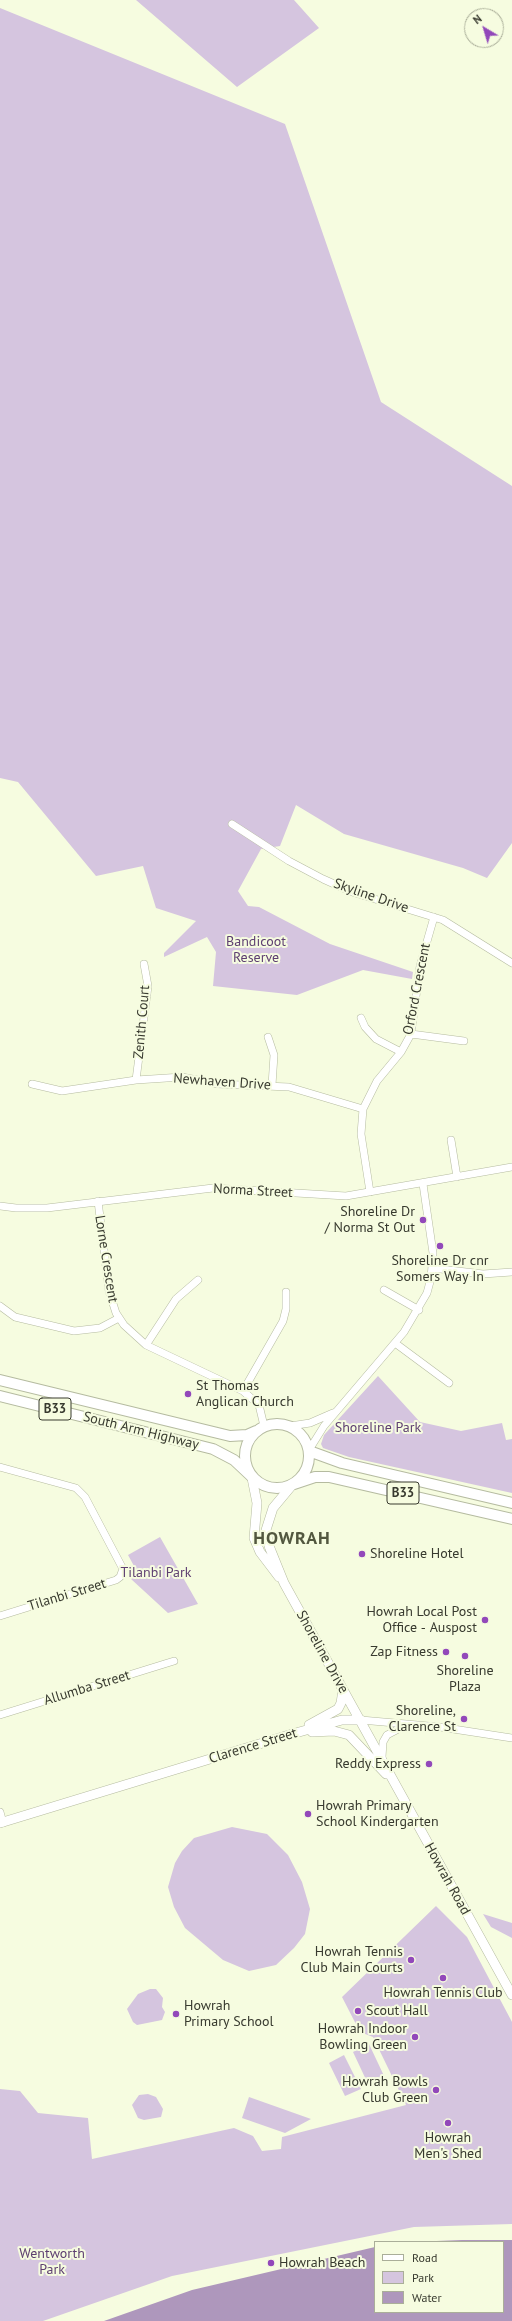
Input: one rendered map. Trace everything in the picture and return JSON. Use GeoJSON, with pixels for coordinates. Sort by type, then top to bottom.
{"type":"FeatureCollection","features":[{"type":"Feature","properties":{"kind":"main road","name":"South Arm Highway"},"geometry":{"type":"LineString","coordinates":[[0,1380],[230,1436],[248,1435],[260,1429]]}},
{"type":"Feature","properties":{"kind":"main road","name":"South Arm Highway"},"geometry":{"type":"LineString","coordinates":[[0,1396],[213,1449],[234,1460],[251,1477]]}},
{"type":"Feature","properties":{"kind":"main road","name":"B33"},"geometry":{"type":"LineString","coordinates":[[260,1429],[278,1423],[290,1426]]}},
{"type":"Feature","properties":{"kind":"main road"},"geometry":{"type":"LineString","coordinates":[[290,1426],[303,1437],[309,1450],[304,1471],[293,1484]]}},
{"type":"Feature","properties":{"kind":"main road"},"geometry":{"type":"LineString","coordinates":[[251,1477],[246,1452],[249,1441],[260,1429]]}},
{"type":"Feature","properties":{"kind":"main road","name":"B33"},"geometry":{"type":"LineString","coordinates":[[309,1450],[342,1463],[512,1503]]}},
{"type":"Feature","properties":{"kind":"main road","name":"B33"},"geometry":{"type":"LineString","coordinates":[[251,1477],[269,1489],[279,1490],[315,1477],[329,1477],[512,1519]]}},
{"type":"Feature","properties":{"kind":"main road","name":"Shoreline Drive"},"geometry":{"type":"LineString","coordinates":[[251,1477],[257,1503],[253,1528],[256,1544],[264,1559],[284,1583]]}},
{"type":"Feature","properties":{"kind":"main road","name":"Shoreline Drive"},"geometry":{"type":"LineString","coordinates":[[293,1484],[273,1508],[266,1530],[269,1546],[284,1583],[361,1720]]}},
{"type":"Feature","properties":{"kind":"main road"},"geometry":{"type":"LineString","coordinates":[[292,1734],[336,1710],[342,1704],[343,1690]]}},
{"type":"Feature","properties":{"kind":"main road","name":"Clarence Street"},"geometry":{"type":"LineString","coordinates":[[1,1823],[292,1734],[342,1720],[361,1720]]}},
{"type":"Feature","properties":{"kind":"main road","name":"Howrah Road"},"geometry":{"type":"LineString","coordinates":[[361,1720],[382,1757],[393,1781],[512,1995]]}},
{"type":"Feature","properties":{"kind":"main road"},"geometry":{"type":"LineString","coordinates":[[292,1734],[334,1731],[346,1733],[357,1741],[393,1781]]}},
{"type":"Feature","properties":{"kind":"street","name":"Skyline Drive"},"geometry":{"type":"LineString","coordinates":[[232,824],[289,861],[338,886],[452,924],[512,963]]}},
{"type":"Feature","properties":{"kind":"street","name":"Orford Crescent"},"geometry":{"type":"LineString","coordinates":[[370,1192],[361,1134],[363,1109],[377,1081],[401,1052],[411,1034],[420,966],[434,917]]}},
{"type":"Feature","properties":{"kind":"street","name":"Zenith Court"},"geometry":{"type":"LineString","coordinates":[[136,1080],[148,986],[144,964]]}},
{"type":"Feature","properties":{"kind":"street"},"geometry":{"type":"LineString","coordinates":[[361,1018],[370,1034],[401,1052]]}},
{"type":"Feature","properties":{"kind":"street"},"geometry":{"type":"LineString","coordinates":[[411,1034],[464,1041]]}},
{"type":"Feature","properties":{"kind":"street"},"geometry":{"type":"LineString","coordinates":[[268,1037],[274,1055],[272,1085]]}},
{"type":"Feature","properties":{"kind":"street","name":"Newhaven Drive"},"geometry":{"type":"LineString","coordinates":[[32,1084],[62,1090],[136,1080],[182,1077],[218,1084],[272,1085],[305,1090],[363,1109]]}},
{"type":"Feature","properties":{"kind":"street"},"geometry":{"type":"LineString","coordinates":[[450,1140],[457,1177]]}},
{"type":"Feature","properties":{"kind":"street","name":"Norma Street"},"geometry":{"type":"LineString","coordinates":[[0,1206],[36,1208],[213,1188],[329,1197],[423,1184],[512,1167]]}},
{"type":"Feature","properties":{"kind":"street"},"geometry":{"type":"LineString","coordinates":[[309,1450],[339,1409],[395,1343],[419,1310],[427,1293],[432,1268],[432,1234],[423,1184]]}},
{"type":"Feature","properties":{"kind":"street","name":"Lorne Crescent"},"geometry":{"type":"LineString","coordinates":[[98,1201],[108,1291],[119,1318],[132,1334],[146,1345],[243,1391],[259,1405],[260,1429]]}},
{"type":"Feature","properties":{"kind":"street"},"geometry":{"type":"LineString","coordinates":[[432,1268],[483,1274],[512,1272]]}},
{"type":"Feature","properties":{"kind":"street"},"geometry":{"type":"LineString","coordinates":[[146,1345],[176,1299],[198,1280]]}},
{"type":"Feature","properties":{"kind":"street"},"geometry":{"type":"LineString","coordinates":[[384,1290],[419,1310]]}},
{"type":"Feature","properties":{"kind":"street"},"geometry":{"type":"LineString","coordinates":[[243,1391],[283,1321],[286,1309],[286,1292]]}},
{"type":"Feature","properties":{"kind":"street"},"geometry":{"type":"LineString","coordinates":[[0,1306],[19,1318],[74,1331],[100,1328],[119,1318]]}},
{"type":"Feature","properties":{"kind":"street"},"geometry":{"type":"LineString","coordinates":[[395,1343],[449,1383]]}},
{"type":"Feature","properties":{"kind":"street"},"geometry":{"type":"LineString","coordinates":[[290,1426],[324,1418],[339,1409]]}},
{"type":"Feature","properties":{"kind":"street","name":"Tilanbi Street"},"geometry":{"type":"LineString","coordinates":[[0,1468],[76,1488],[85,1497],[123,1569],[120,1577],[116,1580],[0,1616]]}},
{"type":"Feature","properties":{"kind":"street","name":"Allumba Street"},"geometry":{"type":"LineString","coordinates":[[0,1714],[174,1661]]}},
{"type":"Feature","properties":{"kind":"street","name":"Clarence Street"},"geometry":{"type":"LineString","coordinates":[[361,1720],[440,1727],[512,1738]]}},
{"type":"Feature","properties":{"kind":"street"},"geometry":{"type":"LineString","coordinates":[[382,1757],[383,1742],[386,1735],[408,1724]]}},
{"type":"Feature","properties":{"kind":"street"},"geometry":{"type":"LineString","coordinates":[[0,1812],[1,1823]]}},
{"type":"Feature","properties":{"kind":"green space"},"geometry":{"type":"Polygon","coordinates":[[[136,0],[294,0],[319,28],[237,87],[136,0]]]}},
{"type":"Feature","properties":{"kind":"green space","name":"Bandicoot Reserve"},"geometry":{"type":"Polygon","coordinates":[[[0,8],[285,124],[381,402],[512,486],[512,843],[487,878],[463,868],[344,834],[296,805],[280,846],[261,849],[238,891],[248,906],[259,907],[330,944],[413,972],[412,979],[363,970],[297,995],[213,986],[216,952],[207,937],[164,957],[164,953],[196,921],[156,908],[143,866],[96,876],[18,782],[0,778],[0,8]]]}},
{"type":"Feature","properties":{"kind":"green space","name":"Shoreline Park"},"geometry":{"type":"Polygon","coordinates":[[[378,1376],[420,1422],[461,1431],[502,1423],[506,1440],[512,1439],[512,1493],[349,1457],[323,1448],[321,1444],[324,1435],[378,1376]]]}},
{"type":"Feature","properties":{"kind":"green space","name":"Tilanbi Park"},"geometry":{"type":"Polygon","coordinates":[[[160,1537],[198,1604],[168,1613],[131,1579],[134,1566],[128,1555],[160,1537]]]}},
{"type":"Feature","properties":{"kind":"green space"},"geometry":{"type":"Polygon","coordinates":[[[232,1827],[267,1834],[288,1855],[302,1882],[310,1909],[305,1934],[294,1948],[276,1965],[249,1971],[223,1960],[185,1928],[174,1907],[168,1887],[175,1863],[182,1851],[194,1838],[232,1827]]]}},
{"type":"Feature","properties":{"kind":"green space","name":"Wentworth Park"},"geometry":{"type":"Polygon","coordinates":[[[436,1906],[467,1937],[512,2022],[512,2224],[414,2227],[172,2276],[43,2321],[0,2321],[0,2089],[20,2091],[38,2113],[88,2118],[92,2159],[234,2128],[253,2136],[262,2151],[281,2149],[282,2137],[406,2105],[373,2037],[360,2032],[342,1997],[436,1906]]]}},
{"type":"Feature","properties":{"kind":"green space"},"geometry":{"type":"Polygon","coordinates":[[[483,1914],[512,1923],[512,1938],[491,1927],[483,1914]]]}},
{"type":"Feature","properties":{"kind":"green space"},"geometry":{"type":"Polygon","coordinates":[[[150,1989],[156,1989],[163,1998],[162,2007],[165,2012],[162,2020],[137,2025],[133,2022],[127,2009],[138,1994],[150,1989]]]}},
{"type":"Feature","properties":{"kind":"green space"},"geometry":{"type":"Polygon","coordinates":[[[369,2044],[385,2078],[369,2086],[353,2052],[369,2044]]]}},
{"type":"Feature","properties":{"kind":"green space"},"geometry":{"type":"Polygon","coordinates":[[[344,2055],[361,2089],[345,2096],[329,2063],[344,2055]]]}},
{"type":"Feature","properties":{"kind":"green space"},"geometry":{"type":"Polygon","coordinates":[[[148,2094],[156,2097],[163,2109],[161,2117],[144,2120],[138,2118],[132,2105],[139,2095],[148,2094]]]}},
{"type":"Feature","properties":{"kind":"green space"},"geometry":{"type":"Polygon","coordinates":[[[249,2097],[311,2119],[285,2133],[242,2118],[249,2097]]]}},
{"type":"Feature","properties":{"kind":"water"},"geometry":{"type":"Polygon","coordinates":[[[512,2240],[512,2321],[104,2321],[192,2290],[374,2247],[374,2313],[504,2313],[504,2241],[436,2241],[512,2240]]]}},
{"type":"Feature","properties":{"kind":"place","name":"Shoreline Dr / Norma St Out"},"geometry":{"type":"Point","coordinates":[423,1220]}},
{"type":"Feature","properties":{"kind":"place","name":"Shoreline Dr cnr Somers Way In"},"geometry":{"type":"Point","coordinates":[440,1246]}},
{"type":"Feature","properties":{"kind":"place","name":"St Thomas Anglican Church"},"geometry":{"type":"Point","coordinates":[188,1394]}},
{"type":"Feature","properties":{"kind":"place","name":"Shoreline Hotel"},"geometry":{"type":"Point","coordinates":[362,1554]}},
{"type":"Feature","properties":{"kind":"place","name":"Howrah Local Post Office - Auspost"},"geometry":{"type":"Point","coordinates":[485,1620]}},
{"type":"Feature","properties":{"kind":"place","name":"Zap Fitness"},"geometry":{"type":"Point","coordinates":[446,1652]}},
{"type":"Feature","properties":{"kind":"place","name":"Shoreline Plaza"},"geometry":{"type":"Point","coordinates":[465,1656]}},
{"type":"Feature","properties":{"kind":"place","name":"Shoreline, Clarence St"},"geometry":{"type":"Point","coordinates":[464,1719]}},
{"type":"Feature","properties":{"kind":"place","name":"Reddy Express"},"geometry":{"type":"Point","coordinates":[429,1764]}},
{"type":"Feature","properties":{"kind":"place","name":"Howrah Primary School Kindergarten"},"geometry":{"type":"Point","coordinates":[308,1814]}},
{"type":"Feature","properties":{"kind":"place","name":"Howrah Tennis Club Main Courts"},"geometry":{"type":"Point","coordinates":[411,1960]}},
{"type":"Feature","properties":{"kind":"place","name":"Howrah Tennis Club"},"geometry":{"type":"Point","coordinates":[443,1978]}},
{"type":"Feature","properties":{"kind":"place","name":"Scout Hall"},"geometry":{"type":"Point","coordinates":[358,2011]}},
{"type":"Feature","properties":{"kind":"place","name":"Howrah Primary School"},"geometry":{"type":"Point","coordinates":[176,2014]}},
{"type":"Feature","properties":{"kind":"place","name":"Howrah Indoor Bowling Green"},"geometry":{"type":"Point","coordinates":[415,2037]}},
{"type":"Feature","properties":{"kind":"place","name":"Howrah Bowls Club Green"},"geometry":{"type":"Point","coordinates":[436,2090]}},
{"type":"Feature","properties":{"kind":"place","name":"Howrah Men's Shed"},"geometry":{"type":"Point","coordinates":[448,2123]}},
{"type":"Feature","properties":{"kind":"place","name":"Howrah Beach"},"geometry":{"type":"Point","coordinates":[271,2263]}},
{"type":"Feature","properties":{"kind":"district","name":"HOWRAH"},"geometry":{"type":"Point","coordinates":[292,1539]}}]}
